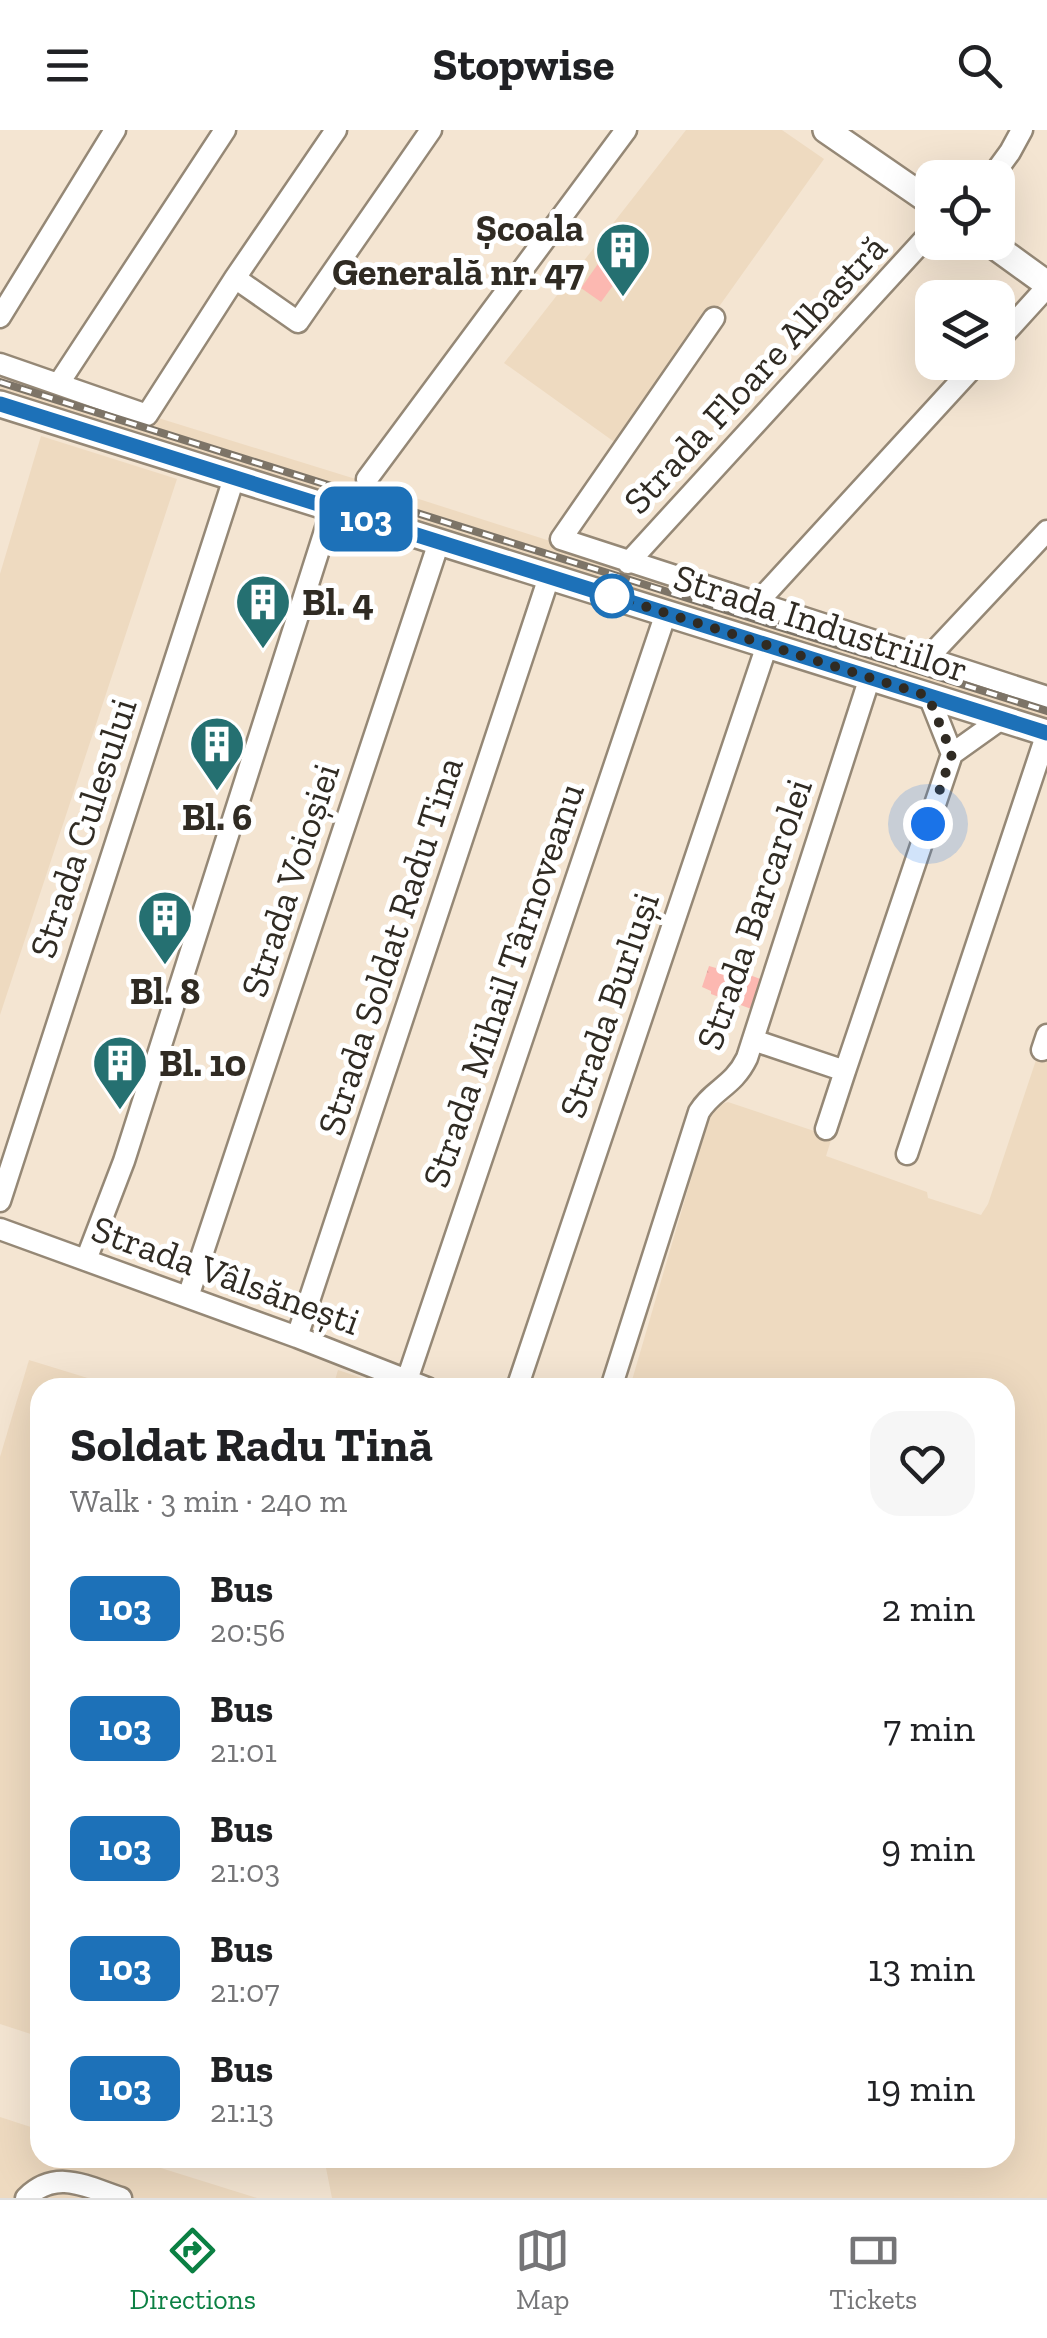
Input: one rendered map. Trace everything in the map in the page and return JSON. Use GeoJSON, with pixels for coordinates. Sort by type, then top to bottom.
{"type":"FeatureCollection","features":[{"type":"Feature","properties":{"kind":"main road"},"geometry":{"type":"LineString","coordinates":[[826,130],[915,191]]}},
{"type":"Feature","properties":{"kind":"main road"},"geometry":{"type":"LineString","coordinates":[[1013,260],[1047,286]]}},
{"type":"Feature","properties":{"kind":"main road","name":"Strada Industriilor"},"geometry":{"type":"LineString","coordinates":[[0,404],[1047,733]]}},
{"type":"Feature","properties":{"kind":"street"},"geometry":{"type":"LineString","coordinates":[[0,317],[114,130]]}},
{"type":"Feature","properties":{"kind":"street"},"geometry":{"type":"LineString","coordinates":[[59,383],[225,130]]}},
{"type":"Feature","properties":{"kind":"street"},"geometry":{"type":"LineString","coordinates":[[0,364],[146,415],[336,130]]}},
{"type":"Feature","properties":{"kind":"street"},"geometry":{"type":"LineString","coordinates":[[235,278],[298,322],[431,130]]}},
{"type":"Feature","properties":{"kind":"street"},"geometry":{"type":"LineString","coordinates":[[367,478],[626,130]]}},
{"type":"Feature","properties":{"kind":"street"},"geometry":{"type":"LineString","coordinates":[[1004,160],[1022,130]]}},
{"type":"Feature","properties":{"kind":"street","name":"Strada Floare Albastră"},"geometry":{"type":"LineString","coordinates":[[628,563],[915,251]]}},
{"type":"Feature","properties":{"kind":"street"},"geometry":{"type":"LineString","coordinates":[[1015,322],[1047,286]]}},
{"type":"Feature","properties":{"kind":"street"},"geometry":{"type":"LineString","coordinates":[[714,318],[561,540],[1047,697]]}},
{"type":"Feature","properties":{"kind":"street"},"geometry":{"type":"LineString","coordinates":[[756,604],[961,380]]}},
{"type":"Feature","properties":{"kind":"street","name":"Strada Culesului"},"geometry":{"type":"LineString","coordinates":[[0,1200],[234,478]]}},
{"type":"Feature","properties":{"kind":"street"},"geometry":{"type":"LineString","coordinates":[[86,1260],[124,1161],[332,508]]}},
{"type":"Feature","properties":{"kind":"street"},"geometry":{"type":"LineString","coordinates":[[927,660],[1047,531]]}},
{"type":"Feature","properties":{"kind":"street","name":"Strada Voioșiei"},"geometry":{"type":"LineString","coordinates":[[188,1297],[439,542]]}},
{"type":"Feature","properties":{"kind":"street","name":"Strada Soldat Radu Tina"},"geometry":{"type":"LineString","coordinates":[[297,1337],[549,577]]}},
{"type":"Feature","properties":{"kind":"street","name":"Strada Mihail Târnoveanu"},"geometry":{"type":"LineString","coordinates":[[408,1378],[666,614]]}},
{"type":"Feature","properties":{"kind":"street","name":"Strada Burluși"},"geometry":{"type":"LineString","coordinates":[[520,1378],[767,645]]}},
{"type":"Feature","properties":{"kind":"street","name":"Strada Barcarolei"},"geometry":{"type":"LineString","coordinates":[[614,1378],[699,1112],[711,1096],[729,1084],[747,1058],[870,678]]}},
{"type":"Feature","properties":{"kind":"street"},"geometry":{"type":"LineString","coordinates":[[928,696],[952,754]]}},
{"type":"Feature","properties":{"kind":"street"},"geometry":{"type":"LineString","coordinates":[[826,1129],[952,754],[1001,719]]}},
{"type":"Feature","properties":{"kind":"street"},"geometry":{"type":"LineString","coordinates":[[906,1154],[1047,733]]}},
{"type":"Feature","properties":{"kind":"street"},"geometry":{"type":"LineString","coordinates":[[753,1040],[844,1071]]}},
{"type":"Feature","properties":{"kind":"street","name":"Strada Vâlsănești"},"geometry":{"type":"LineString","coordinates":[[0,1229],[402,1378]]}},
{"type":"Feature","properties":{"kind":"street"},"geometry":{"type":"LineString","coordinates":[[26,2198],[52,2181],[121,2198]]}},
{"type":"Feature","properties":{"kind":"shaded area"},"geometry":{"type":"Polygon","coordinates":[[[686,130],[782,130],[824,159],[620,446],[504,363],[686,130]]]}},
{"type":"Feature","properties":{"kind":"shaded area"},"geometry":{"type":"Polygon","coordinates":[[[0,369],[1047,700],[1047,718],[0,390],[0,369]]]}},
{"type":"Feature","properties":{"kind":"shaded area"},"geometry":{"type":"Polygon","coordinates":[[[41,436],[177,479],[0,1015],[0,574],[41,436]]]}},
{"type":"Feature","properties":{"kind":"shaded area"},"geometry":{"type":"Polygon","coordinates":[[[1037,1057],[1047,1060],[1047,2198],[332,2198],[326,2168],[1015,2168],[1015,1378],[633,1378],[712,1107],[728,1102],[832,1137],[826,1156],[927,1192],[928,1198],[981,1215],[1037,1057]]]}},
{"type":"Feature","properties":{"kind":"shaded area"},"geometry":{"type":"Polygon","coordinates":[[[29,1360],[88,1378],[30,1378],[30,2034],[0,2024],[0,1457],[29,1360]]]}},
{"type":"Feature","properties":{"kind":"shaded area"},"geometry":{"type":"Polygon","coordinates":[[[338,1370],[362,1378],[336,1378],[338,1370]]]}},
{"type":"Feature","properties":{"kind":"shaded area"},"geometry":{"type":"Polygon","coordinates":[[[0,2117],[30,2127],[30,2168],[161,2168],[257,2198],[0,2198],[0,2117]]]}},
{"type":"Feature","properties":{"kind":"green space"},"geometry":{"type":"Polygon","coordinates":[[[612,244],[633,258],[601,302],[581,288],[612,244]]]}},
{"type":"Feature","properties":{"kind":"green space"},"geometry":{"type":"Polygon","coordinates":[[[718,963],[763,980],[754,1010],[702,987],[709,966],[716,968],[718,963]]]}},
{"type":"Feature","properties":{"kind":"railway"},"geometry":{"type":"LineString","coordinates":[[0,382],[1047,711]]}},
{"type":"Feature","properties":{"kind":"bus line","name":"103"},"geometry":{"type":"LineString","coordinates":[[0,404],[1047,733]]}},
{"type":"Feature","properties":{"kind":"place","name":"Școala Generală nr. 47"},"geometry":{"type":"Point","coordinates":[623,299]}},
{"type":"Feature","properties":{"kind":"place","name":"Bl. 4"},"geometry":{"type":"Point","coordinates":[263,651]}},
{"type":"Feature","properties":{"kind":"place","name":"Bl. 6"},"geometry":{"type":"Point","coordinates":[217,793]}},
{"type":"Feature","properties":{"kind":"place","name":"Bl. 8"},"geometry":{"type":"Point","coordinates":[165,967]}},
{"type":"Feature","properties":{"kind":"place","name":"Bl. 10"},"geometry":{"type":"Point","coordinates":[120,1112]}},
{"type":"Feature","properties":{"kind":"route"},"geometry":{"type":"LineString","coordinates":[[612,596],[928,696],[952,754],[928,824]]}}]}
